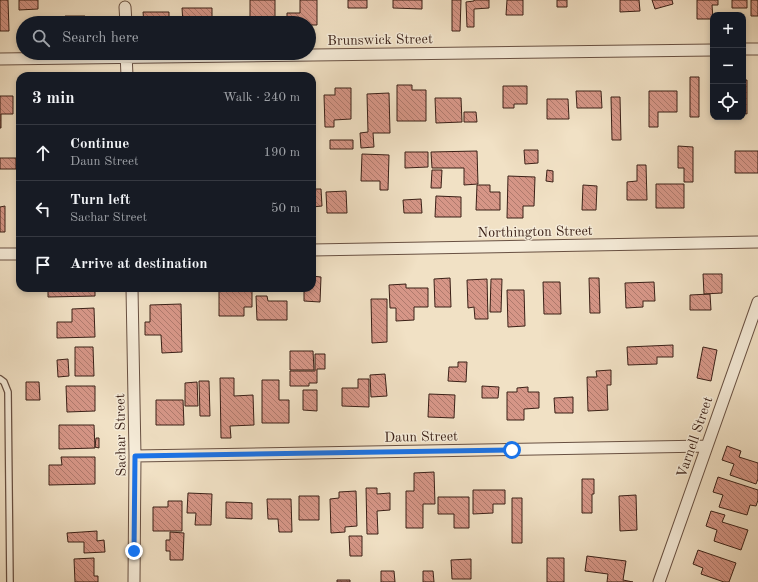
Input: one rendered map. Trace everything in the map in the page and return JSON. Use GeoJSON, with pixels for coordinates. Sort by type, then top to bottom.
{"type":"FeatureCollection","features":[{"type":"Feature","properties":{"kind":"street"},"geometry":{"type":"LineString","coordinates":[[125,6],[126,16]]}},
{"type":"Feature","properties":{"kind":"street"},"geometry":{"type":"LineString","coordinates":[[746,50],[758,49]]}},
{"type":"Feature","properties":{"kind":"street","name":"Brunswick Street"},"geometry":{"type":"LineString","coordinates":[[316,53],[710,50]]}},
{"type":"Feature","properties":{"kind":"street","name":"Brunswick Street"},"geometry":{"type":"LineString","coordinates":[[0,59],[16,58]]}},
{"type":"Feature","properties":{"kind":"street"},"geometry":{"type":"LineString","coordinates":[[126,60],[127,72]]}},
{"type":"Feature","properties":{"kind":"street","name":"Northington Street"},"geometry":{"type":"LineString","coordinates":[[316,250],[758,242]]}},
{"type":"Feature","properties":{"kind":"street"},"geometry":{"type":"LineString","coordinates":[[0,254],[16,254]]}},
{"type":"Feature","properties":{"kind":"street","name":"Sachar Street"},"geometry":{"type":"LineString","coordinates":[[132,292],[135,456],[134,582]]}},
{"type":"Feature","properties":{"kind":"street","name":"Varnell Street"},"geometry":{"type":"LineString","coordinates":[[659,582],[758,302]]}},
{"type":"Feature","properties":{"kind":"street","name":"Daun Street"},"geometry":{"type":"LineString","coordinates":[[135,456],[707,446]]}},
{"type":"Feature","properties":{"kind":"lane"},"geometry":{"type":"LineString","coordinates":[[0,379],[4,382],[8,392],[10,582]]}},
{"type":"Feature","properties":{"kind":"building"},"geometry":{"type":"Polygon","coordinates":[[[0,0],[8,0],[9,31],[0,31],[0,0]]]}},
{"type":"Feature","properties":{"kind":"building"},"geometry":{"type":"Polygon","coordinates":[[[19,0],[38,0],[38,9],[19,10],[19,0]]]}},
{"type":"Feature","properties":{"kind":"building"},"geometry":{"type":"Polygon","coordinates":[[[250,0],[275,0],[275,16],[250,16],[250,0]]]}},
{"type":"Feature","properties":{"kind":"building"},"geometry":{"type":"Polygon","coordinates":[[[300,0],[317,0],[317,25],[316,16],[287,16],[287,13],[300,13],[300,0]]]}},
{"type":"Feature","properties":{"kind":"building"},"geometry":{"type":"Polygon","coordinates":[[[348,0],[367,0],[367,8],[348,8],[348,0]]]}},
{"type":"Feature","properties":{"kind":"building"},"geometry":{"type":"Polygon","coordinates":[[[393,0],[422,0],[422,9],[393,8],[393,0]]]}},
{"type":"Feature","properties":{"kind":"building"},"geometry":{"type":"Polygon","coordinates":[[[452,0],[461,0],[460,31],[452,31],[452,0]]]}},
{"type":"Feature","properties":{"kind":"building"},"geometry":{"type":"Polygon","coordinates":[[[474,0],[489,0],[489,8],[474,9],[474,27],[467,27],[466,2],[474,0]]]}},
{"type":"Feature","properties":{"kind":"building"},"geometry":{"type":"Polygon","coordinates":[[[507,0],[523,0],[523,15],[506,15],[507,0]]]}},
{"type":"Feature","properties":{"kind":"building"},"geometry":{"type":"Polygon","coordinates":[[[557,0],[567,0],[567,7],[557,7],[557,0]]]}},
{"type":"Feature","properties":{"kind":"building"},"geometry":{"type":"Polygon","coordinates":[[[620,0],[639,0],[640,11],[620,12],[620,0]]]}},
{"type":"Feature","properties":{"kind":"building"},"geometry":{"type":"Polygon","coordinates":[[[652,0],[672,0],[673,4],[655,9],[652,0]]]}},
{"type":"Feature","properties":{"kind":"building"},"geometry":{"type":"Polygon","coordinates":[[[697,0],[718,0],[718,5],[712,5],[712,12],[710,12],[710,19],[697,19],[697,0]]]}},
{"type":"Feature","properties":{"kind":"building"},"geometry":{"type":"Polygon","coordinates":[[[732,0],[747,0],[747,8],[732,8],[732,0]]]}},
{"type":"Feature","properties":{"kind":"building"},"geometry":{"type":"Polygon","coordinates":[[[751,0],[758,0],[758,16],[751,16],[751,0]]]}},
{"type":"Feature","properties":{"kind":"building"},"geometry":{"type":"Polygon","coordinates":[[[182,8],[212,8],[212,16],[183,16],[182,8]]]}},
{"type":"Feature","properties":{"kind":"building"},"geometry":{"type":"Polygon","coordinates":[[[143,12],[169,12],[169,16],[143,16],[143,12]]]}},
{"type":"Feature","properties":{"kind":"building"},"geometry":{"type":"Polygon","coordinates":[[[690,77],[699,77],[699,117],[690,117],[690,77]]]}},
{"type":"Feature","properties":{"kind":"building"},"geometry":{"type":"Polygon","coordinates":[[[746,80],[747,80],[746,114],[746,80]]]}},
{"type":"Feature","properties":{"kind":"building"},"geometry":{"type":"Polygon","coordinates":[[[397,85],[412,85],[412,90],[426,90],[426,121],[397,121],[397,85]]]}},
{"type":"Feature","properties":{"kind":"building"},"geometry":{"type":"Polygon","coordinates":[[[503,86],[527,86],[527,104],[514,104],[514,108],[503,108],[503,86]]]}},
{"type":"Feature","properties":{"kind":"building"},"geometry":{"type":"Polygon","coordinates":[[[335,88],[351,88],[351,119],[334,120],[334,127],[325,127],[324,95],[335,95],[335,88]]]}},
{"type":"Feature","properties":{"kind":"building"},"geometry":{"type":"Polygon","coordinates":[[[576,91],[601,91],[602,108],[577,108],[576,91]]]}},
{"type":"Feature","properties":{"kind":"building"},"geometry":{"type":"Polygon","coordinates":[[[649,91],[677,91],[677,112],[658,112],[658,127],[649,127],[649,91]]]}},
{"type":"Feature","properties":{"kind":"building"},"geometry":{"type":"Polygon","coordinates":[[[389,93],[390,133],[373,133],[374,147],[361,148],[360,133],[368,132],[367,94],[389,93]]]}},
{"type":"Feature","properties":{"kind":"building"},"geometry":{"type":"Polygon","coordinates":[[[0,96],[13,96],[13,114],[1,114],[1,128],[0,128],[0,96]]]}},
{"type":"Feature","properties":{"kind":"building"},"geometry":{"type":"Polygon","coordinates":[[[611,97],[620,97],[621,140],[612,140],[611,97]]]}},
{"type":"Feature","properties":{"kind":"building"},"geometry":{"type":"Polygon","coordinates":[[[435,98],[461,98],[462,122],[436,123],[435,98]]]}},
{"type":"Feature","properties":{"kind":"building"},"geometry":{"type":"Polygon","coordinates":[[[547,99],[568,99],[569,119],[547,119],[547,99]]]}},
{"type":"Feature","properties":{"kind":"building"},"geometry":{"type":"Polygon","coordinates":[[[464,112],[476,112],[477,122],[464,122],[464,112]]]}},
{"type":"Feature","properties":{"kind":"building"},"geometry":{"type":"Polygon","coordinates":[[[330,140],[353,140],[353,149],[330,149],[330,140]]]}},
{"type":"Feature","properties":{"kind":"building"},"geometry":{"type":"Polygon","coordinates":[[[678,146],[693,147],[693,182],[684,182],[684,168],[678,168],[678,146]]]}},
{"type":"Feature","properties":{"kind":"building"},"geometry":{"type":"Polygon","coordinates":[[[524,150],[538,150],[538,163],[525,164],[524,150]]]}},
{"type":"Feature","properties":{"kind":"building"},"geometry":{"type":"Polygon","coordinates":[[[477,151],[478,184],[464,185],[464,168],[432,168],[431,152],[477,151]]]}},
{"type":"Feature","properties":{"kind":"building"},"geometry":{"type":"Polygon","coordinates":[[[735,151],[758,151],[758,173],[735,173],[735,151]]]}},
{"type":"Feature","properties":{"kind":"building"},"geometry":{"type":"Polygon","coordinates":[[[405,152],[428,152],[428,167],[405,168],[405,152]]]}},
{"type":"Feature","properties":{"kind":"building"},"geometry":{"type":"Polygon","coordinates":[[[362,154],[389,155],[388,190],[380,190],[380,181],[361,181],[362,154]]]}},
{"type":"Feature","properties":{"kind":"building"},"geometry":{"type":"Polygon","coordinates":[[[0,158],[16,158],[16,169],[0,169],[0,158]]]}},
{"type":"Feature","properties":{"kind":"building"},"geometry":{"type":"Polygon","coordinates":[[[637,165],[646,165],[647,200],[627,200],[627,182],[637,181],[637,165]]]}},
{"type":"Feature","properties":{"kind":"building"},"geometry":{"type":"Polygon","coordinates":[[[432,170],[442,170],[441,188],[431,188],[432,170]]]}},
{"type":"Feature","properties":{"kind":"building"},"geometry":{"type":"Polygon","coordinates":[[[547,170],[553,171],[553,182],[546,181],[547,170]]]}},
{"type":"Feature","properties":{"kind":"building"},"geometry":{"type":"Polygon","coordinates":[[[508,176],[535,177],[534,206],[523,206],[523,218],[507,218],[508,176]]]}},
{"type":"Feature","properties":{"kind":"building"},"geometry":{"type":"Polygon","coordinates":[[[656,184],[684,184],[684,208],[656,208],[656,184]]]}},
{"type":"Feature","properties":{"kind":"building"},"geometry":{"type":"Polygon","coordinates":[[[477,185],[490,185],[490,192],[500,192],[500,210],[476,210],[477,185]]]}},
{"type":"Feature","properties":{"kind":"building"},"geometry":{"type":"Polygon","coordinates":[[[583,185],[597,186],[596,210],[582,210],[583,185]]]}},
{"type":"Feature","properties":{"kind":"building"},"geometry":{"type":"Polygon","coordinates":[[[316,189],[321,189],[322,206],[316,207],[316,189]]]}},
{"type":"Feature","properties":{"kind":"building"},"geometry":{"type":"Polygon","coordinates":[[[346,191],[347,213],[327,213],[326,192],[346,191]]]}},
{"type":"Feature","properties":{"kind":"building"},"geometry":{"type":"Polygon","coordinates":[[[436,196],[461,197],[461,217],[435,217],[436,196]]]}},
{"type":"Feature","properties":{"kind":"building"},"geometry":{"type":"Polygon","coordinates":[[[421,199],[422,213],[404,213],[403,200],[421,199]]]}},
{"type":"Feature","properties":{"kind":"building"},"geometry":{"type":"Polygon","coordinates":[[[5,206],[5,232],[0,232],[0,207],[5,206]]]}},
{"type":"Feature","properties":{"kind":"building"},"geometry":{"type":"Polygon","coordinates":[[[703,274],[722,274],[722,293],[704,294],[703,274]]]}},
{"type":"Feature","properties":{"kind":"building"},"geometry":{"type":"Polygon","coordinates":[[[316,276],[321,277],[320,302],[304,301],[304,292],[316,292],[316,276]]]}},
{"type":"Feature","properties":{"kind":"building"},"geometry":{"type":"Polygon","coordinates":[[[450,278],[451,307],[435,307],[434,279],[450,278]]]}},
{"type":"Feature","properties":{"kind":"building"},"geometry":{"type":"Polygon","coordinates":[[[589,278],[599,278],[600,313],[590,313],[589,278]]]}},
{"type":"Feature","properties":{"kind":"building"},"geometry":{"type":"Polygon","coordinates":[[[487,279],[488,319],[475,319],[474,307],[468,308],[467,280],[487,279]]]}},
{"type":"Feature","properties":{"kind":"building"},"geometry":{"type":"Polygon","coordinates":[[[491,279],[502,279],[501,312],[490,312],[491,279]]]}},
{"type":"Feature","properties":{"kind":"building"},"geometry":{"type":"Polygon","coordinates":[[[543,282],[560,282],[561,314],[544,314],[543,282]]]}},
{"type":"Feature","properties":{"kind":"building"},"geometry":{"type":"Polygon","coordinates":[[[654,282],[655,301],[643,301],[643,307],[626,308],[625,283],[654,282]]]}},
{"type":"Feature","properties":{"kind":"building"},"geometry":{"type":"Polygon","coordinates":[[[406,284],[406,288],[428,288],[428,307],[414,307],[414,320],[396,321],[396,308],[390,308],[389,285],[406,284]]]}},
{"type":"Feature","properties":{"kind":"building"},"geometry":{"type":"Polygon","coordinates":[[[507,290],[524,290],[525,326],[508,327],[507,290]]]}},
{"type":"Feature","properties":{"kind":"building"},"geometry":{"type":"Polygon","coordinates":[[[48,292],[95,292],[95,296],[48,297],[48,292]]]}},
{"type":"Feature","properties":{"kind":"building"},"geometry":{"type":"Polygon","coordinates":[[[219,292],[252,292],[252,307],[244,307],[244,316],[219,316],[219,292]]]}},
{"type":"Feature","properties":{"kind":"building"},"geometry":{"type":"Polygon","coordinates":[[[710,294],[711,310],[690,310],[690,295],[710,294]]]}},
{"type":"Feature","properties":{"kind":"building"},"geometry":{"type":"Polygon","coordinates":[[[256,296],[267,296],[268,301],[287,301],[287,320],[257,320],[256,296]]]}},
{"type":"Feature","properties":{"kind":"building"},"geometry":{"type":"Polygon","coordinates":[[[371,299],[387,299],[387,342],[372,343],[371,299]]]}},
{"type":"Feature","properties":{"kind":"building"},"geometry":{"type":"Polygon","coordinates":[[[181,304],[182,352],[162,353],[161,335],[145,335],[145,322],[150,322],[150,305],[181,304]]]}},
{"type":"Feature","properties":{"kind":"building"},"geometry":{"type":"Polygon","coordinates":[[[94,308],[95,337],[57,338],[57,322],[72,322],[72,309],[94,308]]]}},
{"type":"Feature","properties":{"kind":"building"},"geometry":{"type":"Polygon","coordinates":[[[673,345],[673,357],[657,357],[657,364],[628,365],[627,347],[673,345]]]}},
{"type":"Feature","properties":{"kind":"building"},"geometry":{"type":"Polygon","coordinates":[[[75,347],[93,347],[94,376],[75,376],[75,347]]]}},
{"type":"Feature","properties":{"kind":"building"},"geometry":{"type":"Polygon","coordinates":[[[703,347],[717,350],[711,381],[697,378],[703,347]]]}},
{"type":"Feature","properties":{"kind":"building"},"geometry":{"type":"Polygon","coordinates":[[[290,351],[313,351],[314,370],[290,370],[290,351]]]}},
{"type":"Feature","properties":{"kind":"building"},"geometry":{"type":"Polygon","coordinates":[[[315,354],[325,354],[325,369],[317,369],[317,383],[309,383],[309,386],[290,386],[290,371],[315,371],[315,354]]]}},
{"type":"Feature","properties":{"kind":"building"},"geometry":{"type":"Polygon","coordinates":[[[68,359],[69,376],[58,377],[57,360],[68,359]]]}},
{"type":"Feature","properties":{"kind":"building"},"geometry":{"type":"Polygon","coordinates":[[[458,362],[467,362],[466,382],[448,381],[449,367],[458,367],[458,362]]]}},
{"type":"Feature","properties":{"kind":"building"},"geometry":{"type":"Polygon","coordinates":[[[611,370],[611,385],[607,385],[608,410],[588,411],[587,377],[597,377],[596,371],[611,370]]]}},
{"type":"Feature","properties":{"kind":"building"},"geometry":{"type":"Polygon","coordinates":[[[385,374],[387,396],[371,397],[370,375],[385,374]]]}},
{"type":"Feature","properties":{"kind":"building"},"geometry":{"type":"Polygon","coordinates":[[[220,378],[234,378],[234,396],[253,395],[254,425],[230,426],[231,438],[221,438],[220,378]]]}},
{"type":"Feature","properties":{"kind":"building"},"geometry":{"type":"Polygon","coordinates":[[[358,379],[369,379],[369,407],[342,406],[342,388],[358,388],[358,379]]]}},
{"type":"Feature","properties":{"kind":"building"},"geometry":{"type":"Polygon","coordinates":[[[262,380],[279,380],[279,400],[289,400],[289,423],[262,423],[262,380]]]}},
{"type":"Feature","properties":{"kind":"building"},"geometry":{"type":"Polygon","coordinates":[[[199,381],[209,381],[210,416],[200,416],[199,381]]]}},
{"type":"Feature","properties":{"kind":"building"},"geometry":{"type":"Polygon","coordinates":[[[26,382],[39,382],[40,400],[26,400],[26,382]]]}},
{"type":"Feature","properties":{"kind":"building"},"geometry":{"type":"Polygon","coordinates":[[[197,382],[198,406],[185,406],[185,383],[197,382]]]}},
{"type":"Feature","properties":{"kind":"building"},"geometry":{"type":"Polygon","coordinates":[[[66,386],[95,386],[95,411],[67,412],[66,386]]]}},
{"type":"Feature","properties":{"kind":"building"},"geometry":{"type":"Polygon","coordinates":[[[482,386],[499,387],[498,398],[482,398],[482,386]]]}},
{"type":"Feature","properties":{"kind":"building"},"geometry":{"type":"Polygon","coordinates":[[[528,387],[528,392],[539,392],[539,408],[524,409],[524,420],[507,420],[507,392],[517,392],[517,388],[528,387]]]}},
{"type":"Feature","properties":{"kind":"building"},"geometry":{"type":"Polygon","coordinates":[[[303,390],[317,390],[317,411],[303,410],[303,390]]]}},
{"type":"Feature","properties":{"kind":"building"},"geometry":{"type":"Polygon","coordinates":[[[429,394],[455,395],[454,418],[428,417],[429,394]]]}},
{"type":"Feature","properties":{"kind":"building"},"geometry":{"type":"Polygon","coordinates":[[[573,397],[573,413],[555,413],[554,398],[573,397]]]}},
{"type":"Feature","properties":{"kind":"building"},"geometry":{"type":"Polygon","coordinates":[[[156,400],[183,400],[184,425],[156,425],[156,400]]]}},
{"type":"Feature","properties":{"kind":"building"},"geometry":{"type":"Polygon","coordinates":[[[59,425],[94,425],[95,448],[59,449],[59,425]]]}},
{"type":"Feature","properties":{"kind":"building"},"geometry":{"type":"Polygon","coordinates":[[[96,438],[99,438],[99,448],[95,447],[96,438]]]}},
{"type":"Feature","properties":{"kind":"building"},"geometry":{"type":"Polygon","coordinates":[[[727,446],[741,451],[739,457],[758,463],[758,479],[756,484],[730,475],[734,464],[722,460],[727,446]]]}},
{"type":"Feature","properties":{"kind":"building"},"geometry":{"type":"Polygon","coordinates":[[[61,457],[95,457],[95,484],[49,485],[49,465],[62,465],[61,457]]]}},
{"type":"Feature","properties":{"kind":"building"},"geometry":{"type":"Polygon","coordinates":[[[434,472],[435,504],[423,504],[423,528],[406,528],[406,491],[414,491],[414,473],[434,472]]]}},
{"type":"Feature","properties":{"kind":"building"},"geometry":{"type":"Polygon","coordinates":[[[718,477],[758,490],[758,500],[756,506],[750,505],[747,515],[719,507],[723,495],[713,492],[718,477]]]}},
{"type":"Feature","properties":{"kind":"building"},"geometry":{"type":"Polygon","coordinates":[[[582,479],[594,479],[592,513],[582,513],[582,479]]]}},
{"type":"Feature","properties":{"kind":"building"},"geometry":{"type":"Polygon","coordinates":[[[366,488],[377,488],[377,494],[390,493],[390,510],[377,511],[378,534],[367,534],[366,488]]]}},
{"type":"Feature","properties":{"kind":"building"},"geometry":{"type":"Polygon","coordinates":[[[473,490],[505,490],[505,504],[493,504],[493,513],[473,514],[473,490]]]}},
{"type":"Feature","properties":{"kind":"building"},"geometry":{"type":"Polygon","coordinates":[[[356,491],[357,526],[345,527],[345,532],[331,533],[330,499],[339,498],[339,492],[356,491]]]}},
{"type":"Feature","properties":{"kind":"building"},"geometry":{"type":"Polygon","coordinates":[[[188,493],[212,494],[211,525],[195,525],[196,513],[187,513],[188,493]]]}},
{"type":"Feature","properties":{"kind":"building"},"geometry":{"type":"Polygon","coordinates":[[[636,495],[637,530],[620,531],[619,496],[636,495]]]}},
{"type":"Feature","properties":{"kind":"building"},"geometry":{"type":"Polygon","coordinates":[[[299,496],[319,496],[319,520],[299,520],[299,496]]]}},
{"type":"Feature","properties":{"kind":"building"},"geometry":{"type":"Polygon","coordinates":[[[438,497],[469,497],[469,528],[454,528],[454,514],[438,514],[438,497]]]}},
{"type":"Feature","properties":{"kind":"building"},"geometry":{"type":"Polygon","coordinates":[[[512,498],[522,498],[522,543],[512,543],[512,498]]]}},
{"type":"Feature","properties":{"kind":"building"},"geometry":{"type":"Polygon","coordinates":[[[267,499],[291,499],[292,532],[279,532],[278,519],[268,519],[267,499]]]}},
{"type":"Feature","properties":{"kind":"building"},"geometry":{"type":"Polygon","coordinates":[[[168,501],[182,501],[182,531],[153,531],[153,507],[168,507],[168,501]]]}},
{"type":"Feature","properties":{"kind":"building"},"geometry":{"type":"Polygon","coordinates":[[[226,502],[252,503],[252,519],[226,518],[226,502]]]}},
{"type":"Feature","properties":{"kind":"building"},"geometry":{"type":"Polygon","coordinates":[[[711,511],[725,515],[722,522],[748,530],[741,550],[714,541],[717,530],[706,526],[711,511]]]}},
{"type":"Feature","properties":{"kind":"building"},"geometry":{"type":"Polygon","coordinates":[[[97,531],[97,541],[104,540],[105,552],[84,553],[84,542],[68,542],[67,533],[97,531]]]}},
{"type":"Feature","properties":{"kind":"building"},"geometry":{"type":"Polygon","coordinates":[[[170,532],[184,533],[183,560],[170,560],[170,551],[166,551],[166,540],[170,540],[170,532]]]}},
{"type":"Feature","properties":{"kind":"building"},"geometry":{"type":"Polygon","coordinates":[[[349,536],[362,536],[362,556],[350,556],[349,536]]]}},
{"type":"Feature","properties":{"kind":"building"},"geometry":{"type":"Polygon","coordinates":[[[698,550],[736,563],[729,582],[724,582],[701,574],[703,568],[693,564],[698,550]]]}},
{"type":"Feature","properties":{"kind":"building"},"geometry":{"type":"Polygon","coordinates":[[[587,556],[626,561],[623,580],[633,582],[607,582],[608,574],[585,571],[587,556]]]}},
{"type":"Feature","properties":{"kind":"building"},"geometry":{"type":"Polygon","coordinates":[[[94,558],[94,576],[98,576],[98,582],[75,582],[74,559],[94,558]]]}},
{"type":"Feature","properties":{"kind":"building"},"geometry":{"type":"Polygon","coordinates":[[[547,558],[564,558],[564,582],[547,582],[547,558]]]}},
{"type":"Feature","properties":{"kind":"building"},"geometry":{"type":"Polygon","coordinates":[[[471,559],[471,579],[452,579],[451,560],[471,559]]]}},
{"type":"Feature","properties":{"kind":"building"},"geometry":{"type":"Polygon","coordinates":[[[381,571],[394,571],[395,582],[381,582],[381,571]]]}},
{"type":"Feature","properties":{"kind":"building"},"geometry":{"type":"Polygon","coordinates":[[[423,571],[433,571],[434,582],[423,582],[423,571]]]}},
{"type":"Feature","properties":{"kind":"building"},"geometry":{"type":"Polygon","coordinates":[[[337,580],[350,580],[350,582],[337,582],[337,580]]]}},
{"type":"Feature","properties":{"kind":"route"},"geometry":{"type":"LineString","coordinates":[[134,551],[135,456],[512,450]]}}]}
